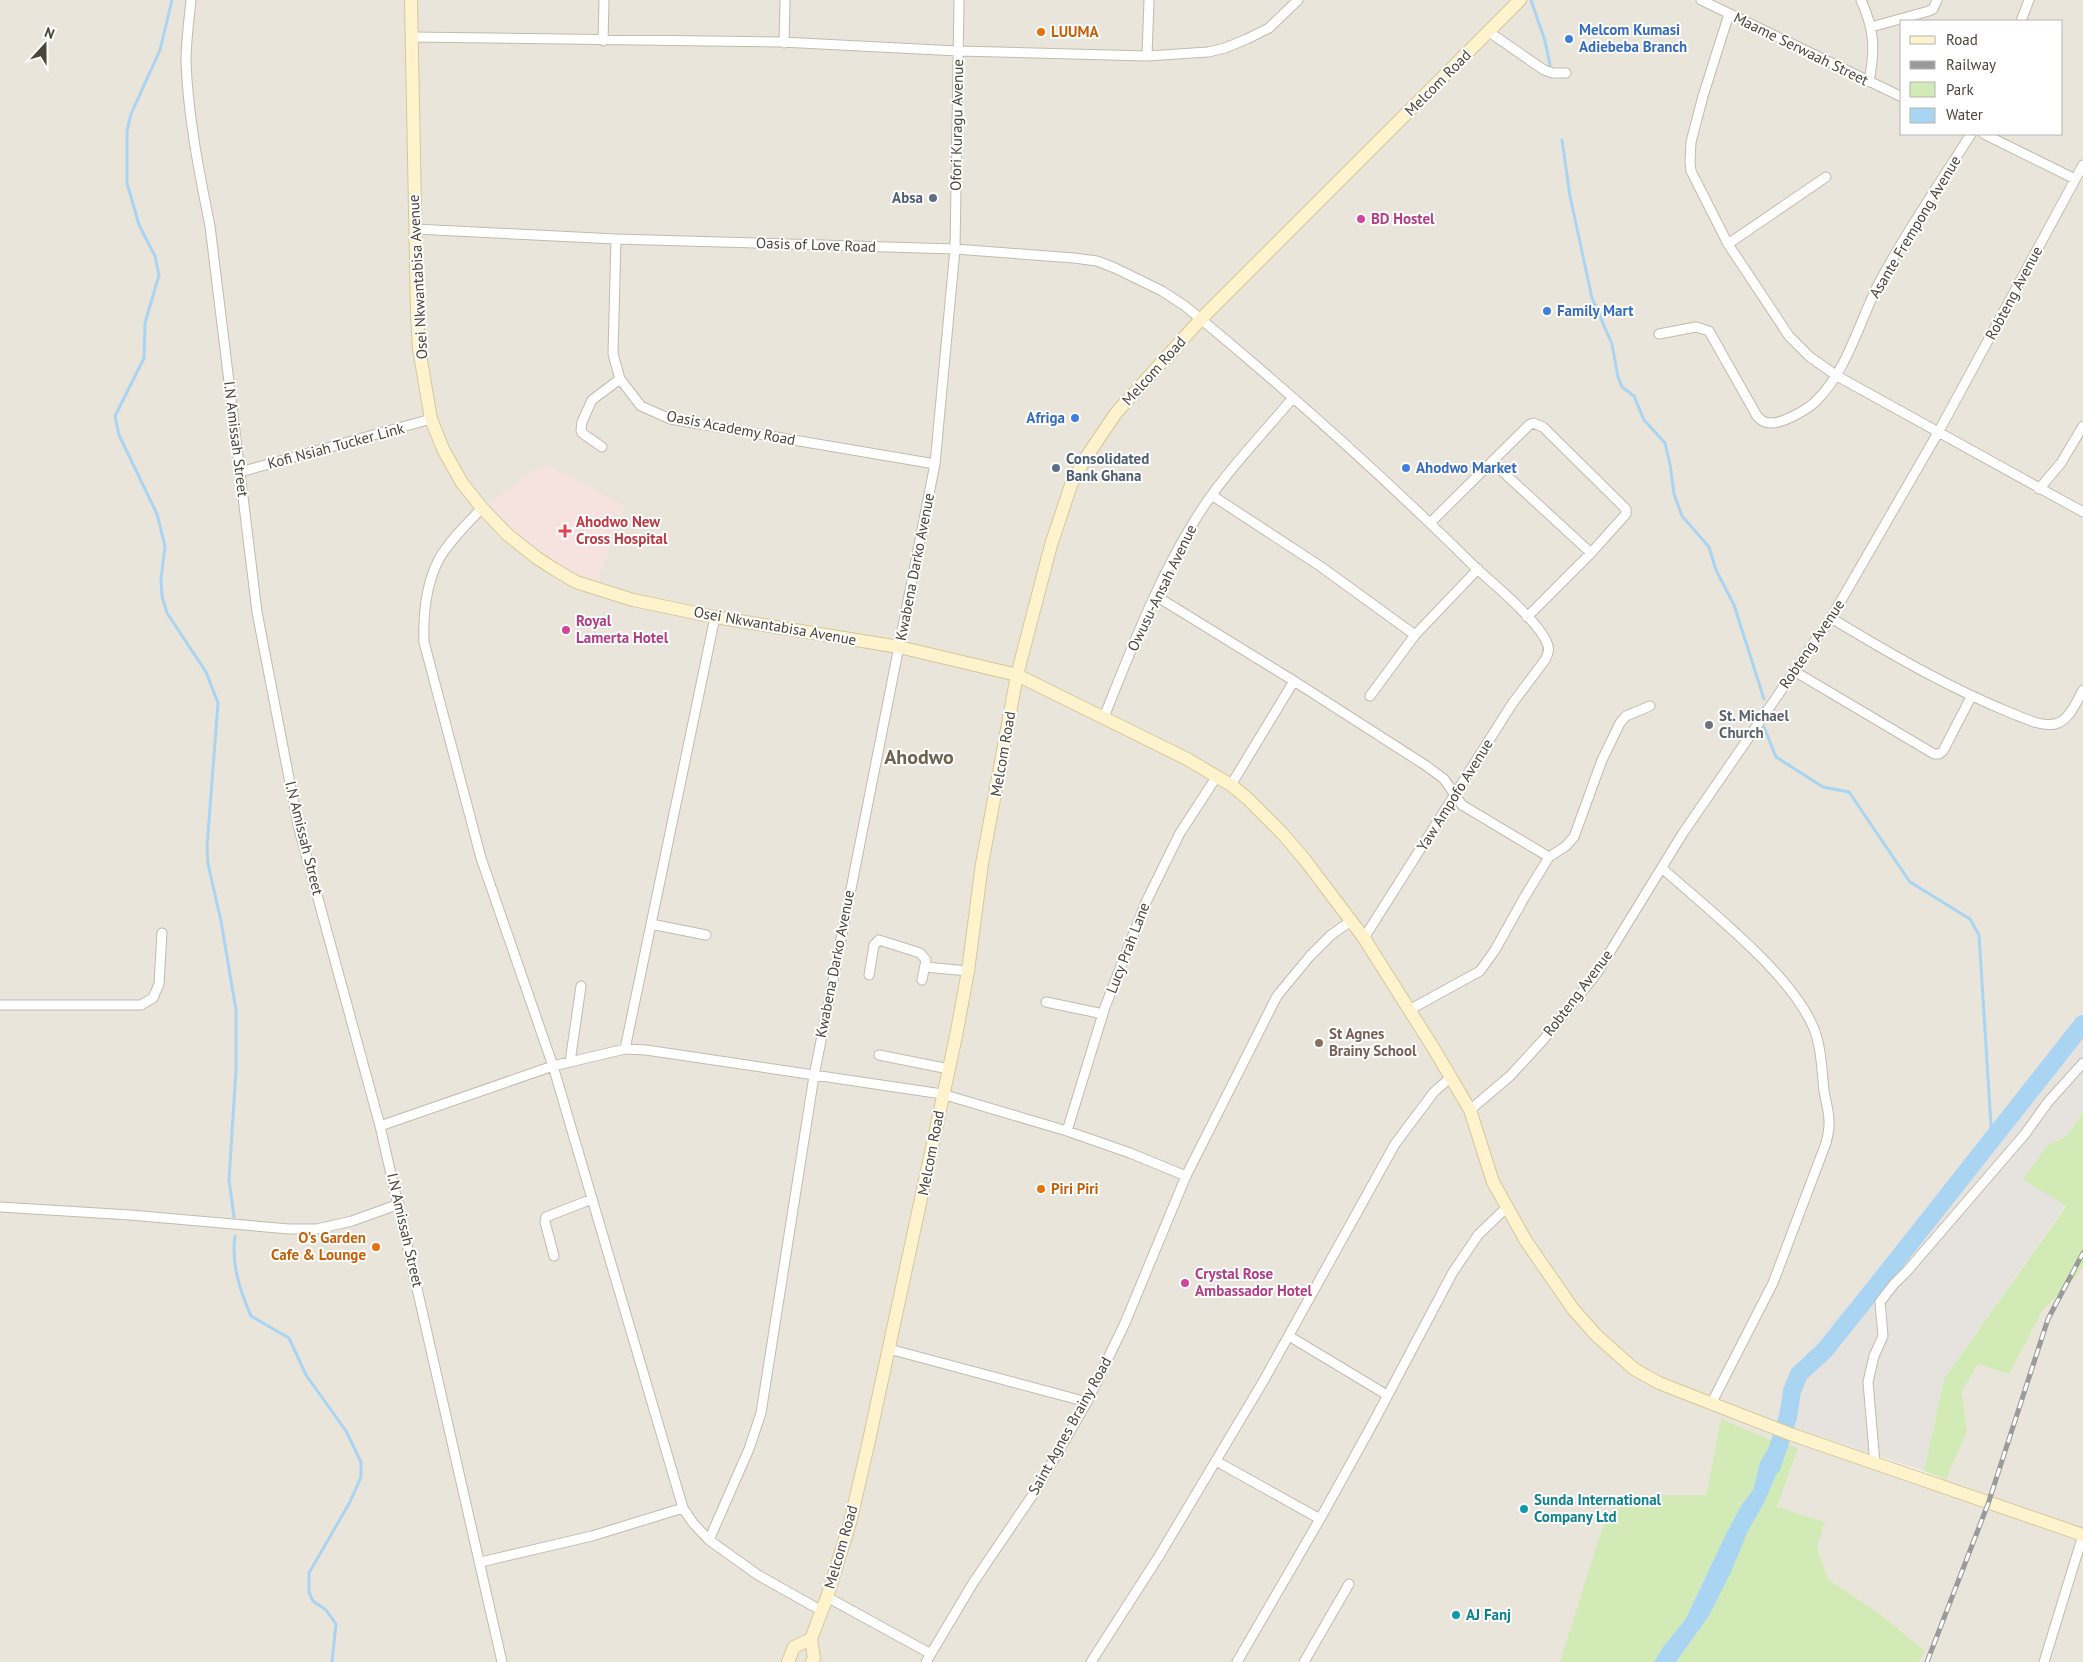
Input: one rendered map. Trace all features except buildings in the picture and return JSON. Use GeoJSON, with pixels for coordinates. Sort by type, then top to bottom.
{"type":"FeatureCollection","features":[{"type":"Feature","properties":{"kind":"main road","name":"Osei Nkwantabisa Avenue"},"geometry":{"type":"LineString","coordinates":[[411,0],[419,349],[431,420],[443,449],[462,483],[482,508],[508,535],[537,558],[576,582],[633,600],[715,617],[899,647],[1017,674],[1217,776],[1247,798],[1283,834],[1364,938],[1470,1110],[1493,1182],[1526,1241],[1568,1302],[1596,1335],[1634,1369],[1711,1404],[1792,1435],[2083,1535]]}},
{"type":"Feature","properties":{"kind":"main road","name":"Melcom Road"},"geometry":{"type":"LineString","coordinates":[[812,1662],[814,1658],[812,1639],[850,1522],[919,1214],[968,971],[982,864],[1017,674],[1051,545],[1071,485],[1085,459],[1116,413],[1201,319],[1520,0]]}},
{"type":"Feature","properties":{"kind":"main road"},"geometry":{"type":"LineString","coordinates":[[788,1662],[794,1648],[812,1639]]}},
{"type":"Feature","properties":{"kind":"street","name":"I.N Amissah Street"},"geometry":{"type":"LineString","coordinates":[[191,0],[186,60],[188,83],[198,172],[210,226],[257,612],[298,825],[380,1126],[481,1562],[502,1662]]}},
{"type":"Feature","properties":{"kind":"street"},"geometry":{"type":"LineString","coordinates":[[603,41],[604,0]]}},
{"type":"Feature","properties":{"kind":"street"},"geometry":{"type":"LineString","coordinates":[[784,43],[785,0]]}},
{"type":"Feature","properties":{"kind":"street","name":"Ofori Kuragu Avenue"},"geometry":{"type":"LineString","coordinates":[[955,249],[959,0]]}},
{"type":"Feature","properties":{"kind":"street"},"geometry":{"type":"LineString","coordinates":[[1147,56],[1148,0]]}},
{"type":"Feature","properties":{"kind":"street"},"geometry":{"type":"LineString","coordinates":[[413,37],[784,43],[958,51],[1147,56],[1208,52],[1225,48],[1269,28],[1298,0]]}},
{"type":"Feature","properties":{"kind":"street","name":"Maame Serwaah Street"},"geometry":{"type":"LineString","coordinates":[[1701,0],[1900,96]]}},
{"type":"Feature","properties":{"kind":"street"},"geometry":{"type":"LineString","coordinates":[[1861,0],[1874,39],[1874,55],[1869,82]]}},
{"type":"Feature","properties":{"kind":"street"},"geometry":{"type":"LineString","coordinates":[[1871,27],[1934,9],[1937,0]]}},
{"type":"Feature","properties":{"kind":"street"},"geometry":{"type":"LineString","coordinates":[[2021,20],[2029,0]]}},
{"type":"Feature","properties":{"kind":"street"},"geometry":{"type":"LineString","coordinates":[[1729,14],[1703,96],[1692,142],[1690,162],[1694,178],[1728,244],[1798,347],[1837,376],[2083,512]]}},
{"type":"Feature","properties":{"kind":"street"},"geometry":{"type":"LineString","coordinates":[[1489,32],[1544,70],[1553,73],[1566,73]]}},
{"type":"Feature","properties":{"kind":"street","name":"Asante Frempong Avenue"},"geometry":{"type":"LineString","coordinates":[[1659,334],[1696,328],[1708,331],[1757,416],[1763,421],[1770,424],[1776,423],[1812,406],[1837,376],[1888,266],[1970,135]]}},
{"type":"Feature","properties":{"kind":"street"},"geometry":{"type":"LineString","coordinates":[[1986,135],[2075,179]]}},
{"type":"Feature","properties":{"kind":"street","name":"Robteng Avenue"},"geometry":{"type":"LineString","coordinates":[[1470,1110],[1510,1076],[1570,1007],[1597,972],[1662,868],[1831,618],[1940,432],[2083,165]]}},
{"type":"Feature","properties":{"kind":"street"},"geometry":{"type":"LineString","coordinates":[[1728,244],[1826,178]]}},
{"type":"Feature","properties":{"kind":"street","name":"Oasis of Love Road"},"geometry":{"type":"LineString","coordinates":[[415,229],[616,239],[955,249],[1097,261],[1138,278],[1162,291],[1201,319],[1431,522],[1527,616],[1548,644],[1549,654]]}},
{"type":"Feature","properties":{"kind":"street","name":"Oasis Academy Road"},"geometry":{"type":"LineString","coordinates":[[616,239],[613,354],[620,380],[641,406],[670,419],[935,464]]}},
{"type":"Feature","properties":{"kind":"street","name":"Kwabena Darko Avenue"},"geometry":{"type":"LineString","coordinates":[[709,1540],[749,1449],[761,1413],[814,1076],[935,464],[955,249]]}},
{"type":"Feature","properties":{"kind":"street"},"geometry":{"type":"LineString","coordinates":[[602,447],[582,432],[582,422],[594,398],[620,380]]}},
{"type":"Feature","properties":{"kind":"street","name":"Owusu-Ansah Avenue"},"geometry":{"type":"LineString","coordinates":[[1104,717],[1156,596],[1176,553],[1196,518],[1292,399]]}},
{"type":"Feature","properties":{"kind":"street","name":"Kofi Nsiah Tucker Link"},"geometry":{"type":"LineString","coordinates":[[240,472],[431,420]]}},
{"type":"Feature","properties":{"kind":"street"},"geometry":{"type":"LineString","coordinates":[[1431,522],[1529,425],[1537,424],[1543,427],[1626,509],[1626,514],[1590,554],[1527,616]]}},
{"type":"Feature","properties":{"kind":"street"},"geometry":{"type":"LineString","coordinates":[[2039,489],[2061,463],[2083,426]]}},
{"type":"Feature","properties":{"kind":"street"},"geometry":{"type":"LineString","coordinates":[[1492,462],[1590,554]]}},
{"type":"Feature","properties":{"kind":"street"},"geometry":{"type":"LineString","coordinates":[[1213,496],[1320,566],[1415,635]]}},
{"type":"Feature","properties":{"kind":"street"},"geometry":{"type":"LineString","coordinates":[[482,508],[456,536],[439,559],[429,588],[423,615],[424,642],[481,858],[553,1066],[683,1508],[693,1523],[709,1540],[758,1575],[822,1611]]}},
{"type":"Feature","properties":{"kind":"street"},"geometry":{"type":"LineString","coordinates":[[1370,696],[1415,635],[1478,569]]}},
{"type":"Feature","properties":{"kind":"street"},"geometry":{"type":"LineString","coordinates":[[1156,596],[1425,765],[1444,779],[1462,805],[1549,858]]}},
{"type":"Feature","properties":{"kind":"street"},"geometry":{"type":"LineString","coordinates":[[625,1049],[715,617]]}},
{"type":"Feature","properties":{"kind":"street"},"geometry":{"type":"LineString","coordinates":[[1831,618],[1898,658],[1971,697],[2036,722],[2056,724],[2063,721],[2083,690]]}},
{"type":"Feature","properties":{"kind":"street","name":"Yaw Ampofo Avenue"},"geometry":{"type":"LineString","coordinates":[[1364,938],[1512,704],[1549,654]]}},
{"type":"Feature","properties":{"kind":"street"},"geometry":{"type":"LineString","coordinates":[[1794,671],[1934,754],[1939,754],[1943,751],[1971,697]]}},
{"type":"Feature","properties":{"kind":"street"},"geometry":{"type":"LineString","coordinates":[[1230,785],[1294,681]]}},
{"type":"Feature","properties":{"kind":"street"},"geometry":{"type":"LineString","coordinates":[[1408,1010],[1480,971],[1495,950],[1549,858],[1566,846],[1574,837],[1602,760],[1620,723],[1626,716],[1650,706]]}},
{"type":"Feature","properties":{"kind":"street","name":"Lucy Prah Lane"},"geometry":{"type":"LineString","coordinates":[[1067,1132],[1103,1014],[1146,902],[1163,864],[1217,776]]}},
{"type":"Feature","properties":{"kind":"street"},"geometry":{"type":"LineString","coordinates":[[1662,868],[1756,952],[1803,1008],[1817,1037],[1829,1111],[1830,1128],[1826,1143],[1773,1283],[1711,1404]]}},
{"type":"Feature","properties":{"kind":"street","name":"Saint Agnes Brainy Road"},"geometry":{"type":"LineString","coordinates":[[928,1658],[973,1583],[1036,1490],[1087,1402],[1125,1323],[1186,1176],[1277,996],[1310,956],[1331,935],[1351,920]]}},
{"type":"Feature","properties":{"kind":"street"},"geometry":{"type":"LineString","coordinates":[[651,924],[706,935]]}},
{"type":"Feature","properties":{"kind":"street"},"geometry":{"type":"LineString","coordinates":[[0,1005],[141,1005],[153,998],[159,984],[162,933]]}},
{"type":"Feature","properties":{"kind":"street"},"geometry":{"type":"LineString","coordinates":[[869,975],[874,945],[879,940],[920,953],[926,960],[922,980]]}},
{"type":"Feature","properties":{"kind":"street"},"geometry":{"type":"LineString","coordinates":[[925,967],[968,971]]}},
{"type":"Feature","properties":{"kind":"street"},"geometry":{"type":"LineString","coordinates":[[570,1062],[581,986]]}},
{"type":"Feature","properties":{"kind":"street"},"geometry":{"type":"LineString","coordinates":[[1046,1002],[1103,1014]]}},
{"type":"Feature","properties":{"kind":"street"},"geometry":{"type":"LineString","coordinates":[[380,1126],[553,1066],[625,1049],[646,1050],[942,1094],[1130,1153],[1186,1176]]}},
{"type":"Feature","properties":{"kind":"street"},"geometry":{"type":"LineString","coordinates":[[879,1055],[949,1069]]}},
{"type":"Feature","properties":{"kind":"street"},"geometry":{"type":"LineString","coordinates":[[1874,1464],[1868,1382],[1874,1356],[1883,1336],[1880,1302],[2025,1134],[2048,1102],[2083,1063]]}},
{"type":"Feature","properties":{"kind":"street"},"geometry":{"type":"LineString","coordinates":[[1094,1661],[1216,1461],[1289,1336],[1395,1144],[1434,1092],[1451,1078]]}},
{"type":"Feature","properties":{"kind":"street"},"geometry":{"type":"LineString","coordinates":[[554,1256],[545,1222],[546,1217],[592,1200]]}},
{"type":"Feature","properties":{"kind":"street"},"geometry":{"type":"LineString","coordinates":[[0,1207],[130,1215],[289,1229],[317,1229],[352,1221],[399,1204]]}},
{"type":"Feature","properties":{"kind":"street"},"geometry":{"type":"LineString","coordinates":[[1237,1662],[1320,1519],[1453,1272],[1478,1235],[1507,1208]]}},
{"type":"Feature","properties":{"kind":"street"},"geometry":{"type":"LineString","coordinates":[[1289,1336],[1387,1395]]}},
{"type":"Feature","properties":{"kind":"street"},"geometry":{"type":"LineString","coordinates":[[889,1349],[1087,1402]]}},
{"type":"Feature","properties":{"kind":"street"},"geometry":{"type":"LineString","coordinates":[[1216,1461],[1320,1519]]}},
{"type":"Feature","properties":{"kind":"street"},"geometry":{"type":"LineString","coordinates":[[481,1562],[592,1536],[683,1508]]}},
{"type":"Feature","properties":{"kind":"street"},"geometry":{"type":"LineString","coordinates":[[2044,1662],[2083,1535]]}},
{"type":"Feature","properties":{"kind":"street"},"geometry":{"type":"LineString","coordinates":[[1304,1662],[1349,1584]]}},
{"type":"Feature","properties":{"kind":"street"},"geometry":{"type":"LineString","coordinates":[[827,1597],[928,1658]]}},
{"type":"Feature","properties":{"kind":"shaded area"},"geometry":{"type":"Polygon","coordinates":[[[0,0],[2083,0],[2083,1006],[1956,1171],[1864,1285],[1813,1341],[1786,1387],[1773,1420],[1946,1480],[1967,1431],[1962,1391],[1978,1364],[2009,1374],[2043,1310],[2076,1277],[2083,1267],[2083,1662],[1919,1662],[1925,1651],[1879,1613],[1828,1579],[1817,1547],[1824,1522],[1777,1508],[1798,1448],[1766,1439],[1721,1419],[1706,1495],[1635,1495],[1560,1662],[0,1662],[0,0]]]}},
{"type":"Feature","properties":{"kind":"shaded area","name":"Ahodwo New Cross Hospital"},"geometry":{"type":"Polygon","coordinates":[[[550,466],[624,506],[597,584],[577,577],[552,562],[526,542],[487,505],[536,469],[550,466]]]}},
{"type":"Feature","properties":{"kind":"shaded area"},"geometry":{"type":"Polygon","coordinates":[[[2083,1006],[2083,1112],[2065,1138],[2049,1144],[2066,1205],[1944,1379],[1924,1471],[1773,1421],[1786,1387],[1813,1341],[1864,1285],[1956,1171],[2083,1006]]]}},
{"type":"Feature","properties":{"kind":"green space"},"geometry":{"type":"Polygon","coordinates":[[[2083,1112],[2083,1267],[2076,1277],[2043,1310],[2009,1374],[1978,1364],[1962,1391],[1967,1431],[1946,1480],[1924,1471],[1944,1379],[2066,1206],[2023,1179],[2049,1144],[2065,1138],[2083,1112]]]}},
{"type":"Feature","properties":{"kind":"green space"},"geometry":{"type":"Polygon","coordinates":[[[1721,1419],[1773,1441],[1760,1462],[1753,1490],[1742,1504],[1726,1534],[1685,1620],[1663,1647],[1654,1662],[1560,1662],[1605,1520],[1635,1495],[1706,1495],[1721,1419]]]}},
{"type":"Feature","properties":{"kind":"green space"},"geometry":{"type":"Polygon","coordinates":[[[1789,1445],[1798,1448],[1777,1507],[1825,1522],[1817,1547],[1828,1579],[1879,1613],[1925,1651],[1919,1662],[1676,1662],[1709,1616],[1747,1533],[1764,1503],[1789,1445]]]}},
{"type":"Feature","properties":{"kind":"water"},"geometry":{"type":"Polygon","coordinates":[[[1773,1441],[1789,1445],[1764,1503],[1747,1533],[1731,1572],[1709,1616],[1676,1662],[1654,1662],[1663,1647],[1685,1620],[1726,1534],[1742,1504],[1753,1490],[1760,1462],[1773,1441]]]}},
{"type":"Feature","properties":{"kind":"waterway"},"geometry":{"type":"LineString","coordinates":[[172,0],[160,50],[131,114],[127,131],[127,183],[139,225],[155,256],[159,275],[145,323],[144,358],[115,416],[119,435],[157,514],[165,546],[161,579],[162,596],[167,613],[206,672],[218,703],[207,847],[208,864],[221,921],[236,1010],[236,1070],[229,1180],[234,1217]]}},
{"type":"Feature","properties":{"kind":"waterway"},"geometry":{"type":"LineString","coordinates":[[1531,0],[1545,41],[1550,65]]}},
{"type":"Feature","properties":{"kind":"waterway"},"geometry":{"type":"LineString","coordinates":[[1562,140],[1570,196],[1592,298],[1612,344],[1618,377],[1622,387],[1634,396],[1644,420],[1665,443],[1674,494],[1682,516],[1709,547],[1716,570],[1734,605],[1764,699]]}},
{"type":"Feature","properties":{"kind":"waterway"},"geometry":{"type":"LineString","coordinates":[[1764,727],[1776,757],[1823,787],[1849,792],[1910,882],[1970,919],[1979,935],[1992,1141]]}},
{"type":"Feature","properties":{"kind":"waterway"},"geometry":{"type":"LineString","coordinates":[[1772,1466],[1788,1417],[1792,1391],[1799,1374],[1825,1350],[2083,1024]]}},
{"type":"Feature","properties":{"kind":"waterway"},"geometry":{"type":"LineString","coordinates":[[235,1236],[235,1267],[243,1297],[251,1316],[289,1338],[306,1375],[346,1431],[361,1462],[361,1477],[350,1502],[309,1573],[309,1592],[313,1601],[326,1610],[336,1624],[332,1662]]}},
{"type":"Feature","properties":{"kind":"railway"},"geometry":{"type":"LineString","coordinates":[[1927,1662],[1988,1504],[2048,1319],[2083,1253]]}},
{"type":"Feature","properties":{"kind":"place","name":"LUUMA"},"geometry":{"type":"Point","coordinates":[1041,32]}},
{"type":"Feature","properties":{"kind":"place","name":"Melcom Kumasi Adiebeba Branch"},"geometry":{"type":"Point","coordinates":[1569,39]}},
{"type":"Feature","properties":{"kind":"place","name":"Absa"},"geometry":{"type":"Point","coordinates":[933,198]}},
{"type":"Feature","properties":{"kind":"place","name":"BD Hostel"},"geometry":{"type":"Point","coordinates":[1361,219]}},
{"type":"Feature","properties":{"kind":"place","name":"Family Mart"},"geometry":{"type":"Point","coordinates":[1547,311]}},
{"type":"Feature","properties":{"kind":"place","name":"Afriga"},"geometry":{"type":"Point","coordinates":[1075,418]}},
{"type":"Feature","properties":{"kind":"place","name":"Consolidated Bank Ghana"},"geometry":{"type":"Point","coordinates":[1056,468]}},
{"type":"Feature","properties":{"kind":"place","name":"Ahodwo Market"},"geometry":{"type":"Point","coordinates":[1406,468]}},
{"type":"Feature","properties":{"kind":"place","name":"Ahodwo New Cross Hospital"},"geometry":{"type":"Point","coordinates":[565,531]}},
{"type":"Feature","properties":{"kind":"place","name":"Royal Lamerta Hotel"},"geometry":{"type":"Point","coordinates":[566,630]}},
{"type":"Feature","properties":{"kind":"place","name":"St. Michael Church"},"geometry":{"type":"Point","coordinates":[1709,725]}},
{"type":"Feature","properties":{"kind":"place","name":"St Agnes Brainy School"},"geometry":{"type":"Point","coordinates":[1319,1043]}},
{"type":"Feature","properties":{"kind":"place","name":"Piri Piri"},"geometry":{"type":"Point","coordinates":[1041,1189]}},
{"type":"Feature","properties":{"kind":"place","name":"O's Garden Cafe & Lounge"},"geometry":{"type":"Point","coordinates":[376,1247]}},
{"type":"Feature","properties":{"kind":"place","name":"Crystal Rose Ambassador Hotel"},"geometry":{"type":"Point","coordinates":[1185,1283]}},
{"type":"Feature","properties":{"kind":"place","name":"Sunda International Company Ltd"},"geometry":{"type":"Point","coordinates":[1524,1509]}},
{"type":"Feature","properties":{"kind":"place","name":"AJ Fanj"},"geometry":{"type":"Point","coordinates":[1456,1615]}},
{"type":"Feature","properties":{"kind":"district","name":"Ahodwo"},"geometry":{"type":"Point","coordinates":[919,757]}}]}
